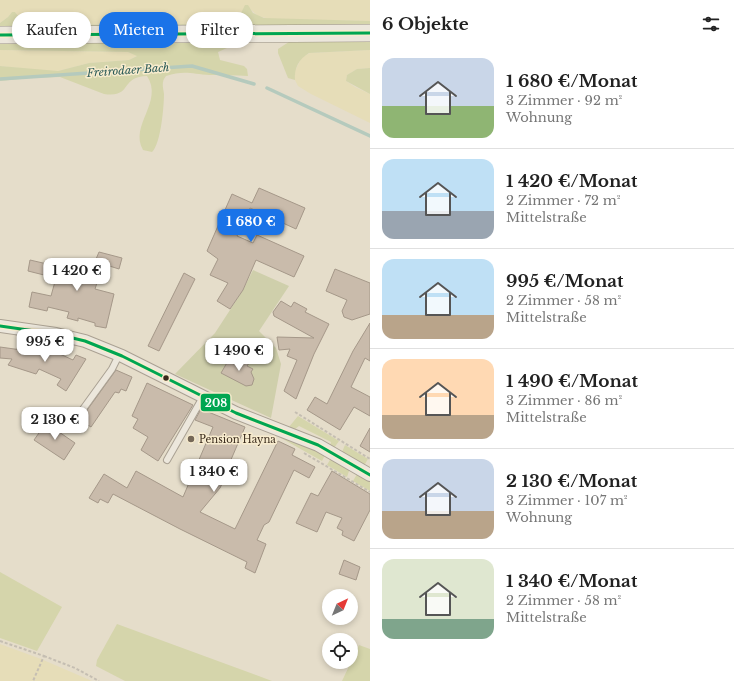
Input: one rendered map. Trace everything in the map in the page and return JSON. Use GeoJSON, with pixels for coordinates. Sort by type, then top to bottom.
{"type":"FeatureCollection","features":[{"type":"Feature","properties":{"kind":"main road"},"geometry":{"type":"LineString","coordinates":[[0,35],[370,33]]}},
{"type":"Feature","properties":{"kind":"street"},"geometry":{"type":"LineString","coordinates":[[0,326],[56,334],[86,341],[119,355],[236,413],[318,445],[370,475]]}},
{"type":"Feature","properties":{"kind":"lane"},"geometry":{"type":"LineString","coordinates":[[70,427],[112,369],[119,355]]}},
{"type":"Feature","properties":{"kind":"lane"},"geometry":{"type":"LineString","coordinates":[[168,460],[203,397]]}},
{"type":"Feature","properties":{"kind":"path"},"geometry":{"type":"LineString","coordinates":[[295,412],[370,459]]}},
{"type":"Feature","properties":{"kind":"path"},"geometry":{"type":"LineString","coordinates":[[304,453],[370,492]]}},
{"type":"Feature","properties":{"kind":"path"},"geometry":{"type":"LineString","coordinates":[[0,641],[75,668],[99,681]]}},
{"type":"Feature","properties":{"kind":"path"},"geometry":{"type":"LineString","coordinates":[[33,681],[44,656]]}},
{"type":"Feature","properties":{"kind":"shaded area"},"geometry":{"type":"Polygon","coordinates":[[[0,0],[370,0],[370,21],[270,19],[258,16],[246,5],[242,12],[186,12],[186,24],[178,24],[178,12],[99,12],[99,25],[91,25],[91,12],[12,12],[0,23],[0,0]]]}},
{"type":"Feature","properties":{"kind":"shaded area"},"geometry":{"type":"Polygon","coordinates":[[[0,50],[128,52],[138,55],[129,60],[89,63],[58,71],[48,71],[0,66],[0,50]]]}},
{"type":"Feature","properties":{"kind":"shaded area"},"geometry":{"type":"Polygon","coordinates":[[[370,50],[370,68],[357,69],[347,75],[346,81],[370,94],[370,123],[311,94],[298,86],[295,80],[294,73],[302,57],[310,53],[370,50]]]}},
{"type":"Feature","properties":{"kind":"shaded area"},"geometry":{"type":"Polygon","coordinates":[[[0,644],[41,659],[92,681],[0,681],[0,644]]]}},
{"type":"Feature","properties":{"kind":"green space"},"geometry":{"type":"Polygon","coordinates":[[[245,5],[248,5],[252,12],[242,12],[245,5]]]}},
{"type":"Feature","properties":{"kind":"green space"},"geometry":{"type":"Polygon","coordinates":[[[12,12],[12,30],[0,30],[0,23],[12,12]]]}},
{"type":"Feature","properties":{"kind":"green space"},"geometry":{"type":"Polygon","coordinates":[[[253,13],[264,18],[370,21],[370,27],[253,28],[253,13]]]}},
{"type":"Feature","properties":{"kind":"green space"},"geometry":{"type":"Polygon","coordinates":[[[178,24],[186,24],[186,28],[178,29],[178,24]]]}},
{"type":"Feature","properties":{"kind":"green space"},"geometry":{"type":"Polygon","coordinates":[[[91,25],[99,25],[99,29],[91,29],[91,25]]]}},
{"type":"Feature","properties":{"kind":"green space"},"geometry":{"type":"Polygon","coordinates":[[[370,39],[370,50],[309,53],[302,58],[298,64],[295,72],[295,80],[288,78],[278,53],[278,49],[292,40],[370,39]]]}},
{"type":"Feature","properties":{"kind":"green space"},"geometry":{"type":"Polygon","coordinates":[[[178,41],[186,41],[186,48],[227,48],[218,52],[220,60],[244,66],[247,69],[248,76],[183,73],[166,76],[163,82],[164,100],[160,133],[158,141],[152,152],[143,150],[140,141],[140,132],[152,95],[151,86],[147,76],[138,77],[129,83],[119,93],[113,94],[104,94],[60,77],[0,81],[0,66],[58,71],[89,63],[129,60],[137,56],[128,52],[0,50],[0,42],[12,42],[12,48],[91,48],[91,42],[99,42],[99,48],[178,48],[178,41]]]}},
{"type":"Feature","properties":{"kind":"green space"},"geometry":{"type":"Polygon","coordinates":[[[370,68],[370,94],[346,81],[347,75],[357,69],[370,68]]]}},
{"type":"Feature","properties":{"kind":"green space"},"geometry":{"type":"Polygon","coordinates":[[[253,270],[289,286],[259,331],[276,348],[281,364],[271,418],[175,374],[215,333],[243,290],[253,270]]]}},
{"type":"Feature","properties":{"kind":"green space"},"geometry":{"type":"Polygon","coordinates":[[[298,416],[339,441],[334,448],[330,446],[331,442],[299,426],[295,429],[289,427],[298,416]]]}},
{"type":"Feature","properties":{"kind":"green space"},"geometry":{"type":"Polygon","coordinates":[[[282,436],[318,450],[325,455],[322,461],[281,438],[282,436]]]}},
{"type":"Feature","properties":{"kind":"green space"},"geometry":{"type":"Polygon","coordinates":[[[345,445],[368,459],[365,464],[362,465],[342,452],[345,445]]]}},
{"type":"Feature","properties":{"kind":"green space"},"geometry":{"type":"Polygon","coordinates":[[[331,458],[350,468],[347,477],[327,465],[331,458]]]}},
{"type":"Feature","properties":{"kind":"green space"},"geometry":{"type":"Polygon","coordinates":[[[357,474],[370,480],[370,491],[353,481],[357,474]]]}},
{"type":"Feature","properties":{"kind":"green space"},"geometry":{"type":"Polygon","coordinates":[[[0,572],[62,607],[37,651],[0,638],[0,572]]]}},
{"type":"Feature","properties":{"kind":"green space"},"geometry":{"type":"Polygon","coordinates":[[[117,624],[272,681],[125,681],[96,666],[97,660],[117,624]]]}},
{"type":"Feature","properties":{"kind":"green space"},"geometry":{"type":"Polygon","coordinates":[[[359,645],[370,649],[370,681],[342,681],[348,669],[358,669],[359,645]]]}},
{"type":"Feature","properties":{"kind":"building"},"geometry":{"type":"Polygon","coordinates":[[[259,188],[305,208],[296,229],[250,208],[237,236],[253,243],[257,235],[304,256],[294,277],[256,260],[243,290],[230,309],[217,301],[228,283],[210,275],[218,259],[207,251],[232,194],[252,203],[259,188]]]}},
{"type":"Feature","properties":{"kind":"building"},"geometry":{"type":"Polygon","coordinates":[[[99,252],[122,258],[119,269],[103,264],[95,289],[114,294],[106,328],[95,326],[95,323],[78,318],[78,321],[67,318],[69,312],[48,307],[47,311],[29,307],[32,292],[51,296],[56,278],[28,271],[30,260],[60,267],[58,274],[76,279],[78,268],[91,271],[99,252]]]}},
{"type":"Feature","properties":{"kind":"building"},"geometry":{"type":"Polygon","coordinates":[[[335,269],[370,283],[370,314],[352,320],[344,317],[342,311],[347,300],[326,291],[335,269]]]}},
{"type":"Feature","properties":{"kind":"building"},"geometry":{"type":"Polygon","coordinates":[[[184,273],[195,279],[159,351],[148,346],[184,273]]]}},
{"type":"Feature","properties":{"kind":"building"},"geometry":{"type":"Polygon","coordinates":[[[281,301],[291,307],[294,302],[307,309],[305,312],[329,324],[314,354],[296,399],[284,391],[297,360],[287,356],[290,349],[279,350],[277,337],[314,338],[274,316],[273,312],[281,301]]]}},
{"type":"Feature","properties":{"kind":"building"},"geometry":{"type":"Polygon","coordinates":[[[370,323],[370,361],[365,358],[351,387],[370,397],[370,416],[354,407],[340,430],[307,410],[315,397],[327,404],[353,351],[370,323]]]}},
{"type":"Feature","properties":{"kind":"building"},"geometry":{"type":"Polygon","coordinates":[[[0,347],[36,352],[36,347],[51,350],[73,360],[76,355],[86,359],[66,391],[57,385],[61,379],[39,369],[36,374],[8,365],[12,359],[0,358],[0,347]]]}},
{"type":"Feature","properties":{"kind":"building"},"geometry":{"type":"Polygon","coordinates":[[[238,358],[249,363],[247,366],[253,369],[251,372],[254,379],[252,385],[246,386],[221,373],[228,361],[234,364],[238,358]]]}},
{"type":"Feature","properties":{"kind":"building"},"geometry":{"type":"Polygon","coordinates":[[[116,370],[132,377],[126,391],[121,389],[119,393],[115,392],[91,427],[80,420],[116,370]]]}},
{"type":"Feature","properties":{"kind":"building"},"geometry":{"type":"Polygon","coordinates":[[[147,383],[193,405],[158,461],[141,450],[148,437],[133,428],[138,419],[132,416],[147,383]]]}},
{"type":"Feature","properties":{"kind":"building"},"geometry":{"type":"Polygon","coordinates":[[[201,409],[245,427],[230,462],[232,463],[220,488],[200,512],[235,529],[278,441],[295,449],[292,455],[315,467],[309,478],[294,470],[269,522],[264,525],[257,540],[266,544],[255,573],[245,568],[247,562],[113,494],[108,503],[100,499],[98,503],[89,498],[104,474],[127,488],[136,471],[183,497],[213,427],[195,420],[201,409]]]}},
{"type":"Feature","properties":{"kind":"building"},"geometry":{"type":"Polygon","coordinates":[[[46,423],[75,443],[64,460],[34,440],[46,423]]]}},
{"type":"Feature","properties":{"kind":"building"},"geometry":{"type":"Polygon","coordinates":[[[370,428],[370,452],[360,446],[370,428]]]}},
{"type":"Feature","properties":{"kind":"building"},"geometry":{"type":"Polygon","coordinates":[[[332,471],[370,494],[370,510],[354,541],[342,535],[343,531],[337,528],[342,518],[326,512],[317,532],[296,523],[311,493],[318,496],[332,471]]]}},
{"type":"Feature","properties":{"kind":"building"},"geometry":{"type":"Polygon","coordinates":[[[344,560],[360,567],[356,580],[339,574],[344,560]]]}},
{"type":"Feature","properties":{"kind":"waterway","name":"Freirodaer Bach"},"geometry":{"type":"LineString","coordinates":[[0,79],[192,66],[254,84]]}},
{"type":"Feature","properties":{"kind":"waterway","name":"Freirodaer Bach"},"geometry":{"type":"LineString","coordinates":[[267,88],[370,136]]}},
{"type":"Feature","properties":{"kind":"transit line","name":"208"},"geometry":{"type":"LineString","coordinates":[[0,35],[370,33]]}},
{"type":"Feature","properties":{"kind":"transit line","name":"208"},"geometry":{"type":"LineString","coordinates":[[0,326],[56,334],[85,341],[122,356],[236,413],[318,445],[370,475]]}},
{"type":"Feature","properties":{"kind":"place","name":"Pension Hayna"},"geometry":{"type":"Point","coordinates":[191,439]}}]}
